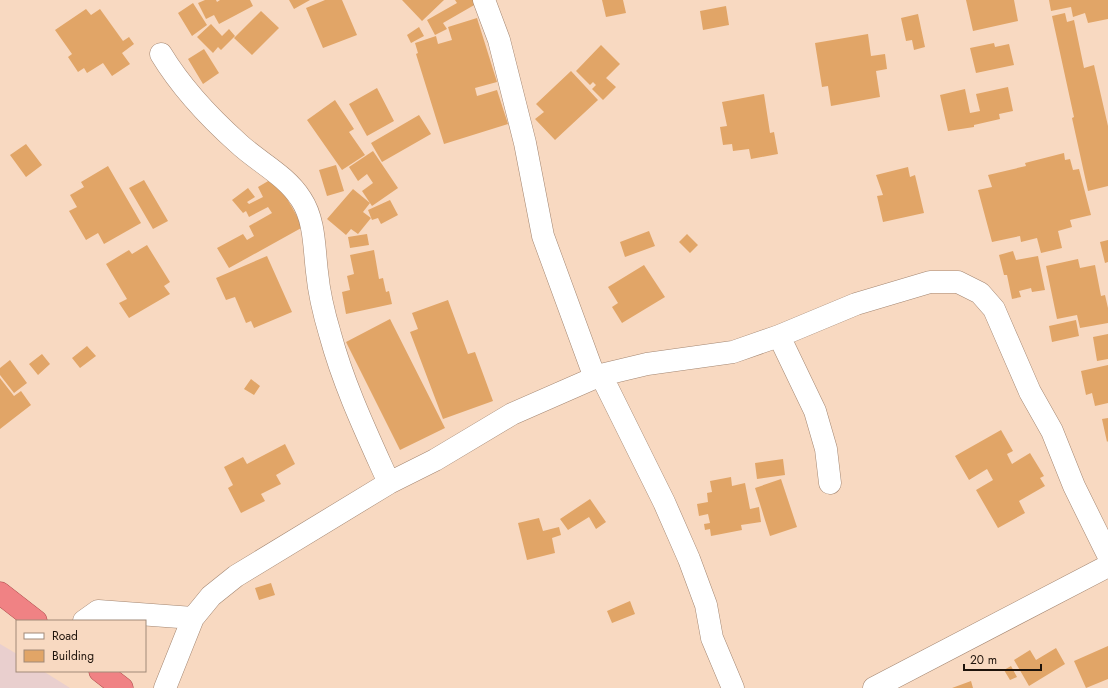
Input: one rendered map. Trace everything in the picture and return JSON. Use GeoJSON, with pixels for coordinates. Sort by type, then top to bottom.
{"type":"FeatureCollection","features":[{"type":"Feature","properties":{"kind":"highway"},"geometry":{"type":"LineString","coordinates":[[0,593],[35,620]]}},
{"type":"Feature","properties":{"kind":"highway"},"geometry":{"type":"LineString","coordinates":[[101,672],[122,688]]}},
{"type":"Feature","properties":{"kind":"street"},"geometry":{"type":"LineString","coordinates":[[484,0],[499,40],[525,143],[543,236],[598,377],[664,502],[689,559],[706,605],[712,638],[733,688]]}},
{"type":"Feature","properties":{"kind":"street"},"geometry":{"type":"LineString","coordinates":[[161,54],[172,72],[200,106],[238,144],[288,183],[301,199],[310,217],[321,296],[337,359],[346,385],[389,483]]}},
{"type":"Feature","properties":{"kind":"street"},"geometry":{"type":"LineString","coordinates":[[165,688],[193,618],[211,596],[236,576],[389,483],[434,460],[512,414],[598,377],[647,364],[733,352],[779,336],[856,304],[930,282],[958,282],[980,292],[994,309],[1030,392],[1052,431],[1074,486],[1108,555]]}},
{"type":"Feature","properties":{"kind":"street"},"geometry":{"type":"LineString","coordinates":[[779,336],[815,411],[826,449],[830,483]]}},
{"type":"Feature","properties":{"kind":"street"},"geometry":{"type":"LineString","coordinates":[[874,688],[1108,566]]}},
{"type":"Feature","properties":{"kind":"street"},"geometry":{"type":"LineString","coordinates":[[85,620],[98,611],[193,618]]}},
{"type":"Feature","properties":{"kind":"shaded area"},"geometry":{"type":"Polygon","coordinates":[[[0,644],[16,653],[16,672],[45,672],[70,688],[0,688],[0,644]]]}},
{"type":"Feature","properties":{"kind":"building"},"geometry":{"type":"Polygon","coordinates":[[[205,0],[216,0],[217,2],[220,0],[250,0],[253,6],[219,24],[214,15],[206,19],[198,3],[205,0]]]}},
{"type":"Feature","properties":{"kind":"building"},"geometry":{"type":"Polygon","coordinates":[[[289,0],[310,0],[294,9],[289,0]]]}},
{"type":"Feature","properties":{"kind":"building"},"geometry":{"type":"Polygon","coordinates":[[[325,0],[342,0],[357,35],[323,48],[306,8],[325,0]]]}},
{"type":"Feature","properties":{"kind":"building"},"geometry":{"type":"Polygon","coordinates":[[[402,0],[444,0],[422,21],[402,0]]]}},
{"type":"Feature","properties":{"kind":"building"},"geometry":{"type":"Polygon","coordinates":[[[455,0],[473,0],[476,4],[443,23],[447,29],[435,35],[427,20],[457,3],[455,0]]]}},
{"type":"Feature","properties":{"kind":"building"},"geometry":{"type":"Polygon","coordinates":[[[602,0],[623,0],[626,13],[606,17],[602,0]]]}},
{"type":"Feature","properties":{"kind":"building"},"geometry":{"type":"Polygon","coordinates":[[[966,0],[1014,0],[1018,21],[973,31],[966,0]]]}},
{"type":"Feature","properties":{"kind":"building"},"geometry":{"type":"Polygon","coordinates":[[[1049,0],[1108,0],[1108,19],[1088,23],[1085,13],[1073,17],[1071,7],[1051,11],[1049,0]]]}},
{"type":"Feature","properties":{"kind":"building"},"geometry":{"type":"Polygon","coordinates":[[[193,3],[207,25],[192,36],[178,13],[193,3]]]}},
{"type":"Feature","properties":{"kind":"building"},"geometry":{"type":"Polygon","coordinates":[[[726,6],[729,25],[703,30],[700,11],[726,6]]]}},
{"type":"Feature","properties":{"kind":"building"},"geometry":{"type":"Polygon","coordinates":[[[86,9],[91,15],[100,9],[123,41],[129,37],[134,44],[122,53],[130,64],[112,76],[103,63],[87,73],[84,68],[78,72],[68,57],[72,54],[55,30],[86,9]]]}},
{"type":"Feature","properties":{"kind":"building"},"geometry":{"type":"Polygon","coordinates":[[[261,11],[279,28],[252,55],[234,38],[261,11]]]}},
{"type":"Feature","properties":{"kind":"building"},"geometry":{"type":"Polygon","coordinates":[[[1065,13],[1067,22],[1074,20],[1084,68],[1094,65],[1108,126],[1108,186],[1088,191],[1052,16],[1065,13]]]}},
{"type":"Feature","properties":{"kind":"building"},"geometry":{"type":"Polygon","coordinates":[[[918,14],[925,47],[914,50],[912,40],[906,41],[901,18],[918,14]]]}},
{"type":"Feature","properties":{"kind":"building"},"geometry":{"type":"Polygon","coordinates":[[[477,18],[497,82],[475,88],[477,96],[497,90],[508,124],[444,144],[416,54],[418,53],[415,43],[436,36],[438,44],[452,40],[448,27],[477,18]]]}},
{"type":"Feature","properties":{"kind":"building"},"geometry":{"type":"Polygon","coordinates":[[[211,24],[222,36],[229,29],[235,36],[221,50],[218,47],[213,53],[197,37],[211,24]]]}},
{"type":"Feature","properties":{"kind":"building"},"geometry":{"type":"Polygon","coordinates":[[[419,27],[424,36],[411,43],[407,35],[419,27]]]}},
{"type":"Feature","properties":{"kind":"building"},"geometry":{"type":"Polygon","coordinates":[[[868,34],[871,56],[885,54],[887,69],[876,71],[880,97],[831,106],[828,86],[822,87],[815,43],[868,34]]]}},
{"type":"Feature","properties":{"kind":"building"},"geometry":{"type":"Polygon","coordinates":[[[994,43],[995,47],[1009,44],[1014,65],[976,73],[970,48],[994,43]]]}},
{"type":"Feature","properties":{"kind":"building"},"geometry":{"type":"Polygon","coordinates":[[[601,45],[620,64],[606,78],[616,87],[603,100],[592,89],[596,85],[593,82],[590,85],[576,71],[601,45]]]}},
{"type":"Feature","properties":{"kind":"building"},"geometry":{"type":"Polygon","coordinates":[[[204,49],[219,73],[203,84],[188,59],[204,49]]]}},
{"type":"Feature","properties":{"kind":"building"},"geometry":{"type":"Polygon","coordinates":[[[571,71],[598,100],[555,140],[535,119],[544,112],[536,104],[571,71]]]}},
{"type":"Feature","properties":{"kind":"building"},"geometry":{"type":"Polygon","coordinates":[[[1008,87],[1013,111],[999,114],[1000,119],[974,125],[974,127],[948,131],[940,95],[965,89],[970,113],[980,111],[976,94],[1008,87]]]}},
{"type":"Feature","properties":{"kind":"building"},"geometry":{"type":"Polygon","coordinates":[[[377,88],[394,121],[367,136],[349,104],[377,88]]]}},
{"type":"Feature","properties":{"kind":"building"},"geometry":{"type":"Polygon","coordinates":[[[764,94],[770,133],[774,132],[778,154],[751,159],[749,149],[733,151],[732,144],[723,145],[720,127],[727,126],[722,102],[764,94]]]}},
{"type":"Feature","properties":{"kind":"building"},"geometry":{"type":"Polygon","coordinates":[[[335,100],[354,129],[349,132],[365,155],[342,170],[307,120],[335,100]]]}},
{"type":"Feature","properties":{"kind":"building"},"geometry":{"type":"Polygon","coordinates":[[[419,115],[431,134],[382,162],[371,143],[419,115]]]}},
{"type":"Feature","properties":{"kind":"building"},"geometry":{"type":"Polygon","coordinates":[[[26,144],[42,165],[26,177],[10,155],[26,144]]]}},
{"type":"Feature","properties":{"kind":"building"},"geometry":{"type":"Polygon","coordinates":[[[373,151],[398,188],[372,206],[362,191],[373,183],[367,174],[358,181],[349,167],[373,151]]]}},
{"type":"Feature","properties":{"kind":"building"},"geometry":{"type":"Polygon","coordinates":[[[1064,153],[1065,160],[1070,159],[1073,170],[1079,169],[1091,215],[1070,220],[1072,227],[1058,231],[1062,248],[1041,253],[1037,238],[1021,242],[1020,236],[992,242],[978,190],[992,187],[988,175],[1026,166],[1025,163],[1064,153]]]}},
{"type":"Feature","properties":{"kind":"building"},"geometry":{"type":"Polygon","coordinates":[[[336,165],[344,191],[327,196],[319,170],[336,165]]]}},
{"type":"Feature","properties":{"kind":"building"},"geometry":{"type":"Polygon","coordinates":[[[108,166],[141,223],[104,244],[98,233],[86,240],[69,211],[77,207],[70,195],[84,187],[81,182],[108,166]]]}},
{"type":"Feature","properties":{"kind":"building"},"geometry":{"type":"Polygon","coordinates":[[[908,167],[910,177],[915,175],[924,213],[883,222],[877,196],[883,195],[876,175],[908,167]]]}},
{"type":"Feature","properties":{"kind":"building"},"geometry":{"type":"Polygon","coordinates":[[[275,177],[303,227],[229,268],[217,248],[243,234],[247,240],[254,236],[249,226],[272,213],[268,207],[249,217],[246,211],[243,213],[232,200],[248,188],[255,197],[247,202],[249,204],[263,197],[258,187],[275,177]]]}},
{"type":"Feature","properties":{"kind":"building"},"geometry":{"type":"Polygon","coordinates":[[[144,180],[168,221],[153,229],[129,188],[144,180]]]}},
{"type":"Feature","properties":{"kind":"building"},"geometry":{"type":"Polygon","coordinates":[[[353,189],[370,203],[363,212],[371,218],[358,234],[351,229],[346,235],[327,219],[353,189]]]}},
{"type":"Feature","properties":{"kind":"building"},"geometry":{"type":"Polygon","coordinates":[[[390,200],[398,215],[381,224],[378,218],[372,220],[368,210],[390,200]]]}},
{"type":"Feature","properties":{"kind":"building"},"geometry":{"type":"Polygon","coordinates":[[[649,231],[655,246],[625,257],[620,242],[649,231]]]}},
{"type":"Feature","properties":{"kind":"building"},"geometry":{"type":"Polygon","coordinates":[[[367,234],[369,245],[350,248],[348,237],[367,234]]]}},
{"type":"Feature","properties":{"kind":"building"},"geometry":{"type":"Polygon","coordinates":[[[687,234],[698,245],[690,253],[679,242],[687,234]]]}},
{"type":"Feature","properties":{"kind":"building"},"geometry":{"type":"Polygon","coordinates":[[[1108,240],[1108,262],[1105,263],[1100,242],[1108,240]]]}},
{"type":"Feature","properties":{"kind":"building"},"geometry":{"type":"Polygon","coordinates":[[[147,245],[170,282],[164,286],[170,294],[129,318],[119,303],[127,299],[106,264],[129,250],[132,254],[147,245]]]}},
{"type":"Feature","properties":{"kind":"building"},"geometry":{"type":"Polygon","coordinates":[[[374,250],[379,279],[383,278],[386,292],[389,291],[392,304],[346,314],[342,292],[350,290],[347,276],[354,274],[350,255],[374,250]]]}},
{"type":"Feature","properties":{"kind":"building"},"geometry":{"type":"Polygon","coordinates":[[[1013,251],[1016,260],[1038,256],[1045,290],[1032,292],[1031,288],[1019,291],[1021,297],[1012,299],[1007,275],[1004,275],[999,255],[1013,251]]]}},
{"type":"Feature","properties":{"kind":"building"},"geometry":{"type":"Polygon","coordinates":[[[267,256],[292,312],[254,328],[251,321],[246,323],[235,297],[226,300],[216,278],[267,256]]]}},
{"type":"Feature","properties":{"kind":"building"},"geometry":{"type":"Polygon","coordinates":[[[1078,259],[1080,268],[1095,265],[1101,296],[1105,295],[1108,308],[1108,323],[1080,328],[1077,315],[1057,319],[1046,266],[1078,259]]]}},
{"type":"Feature","properties":{"kind":"building"},"geometry":{"type":"Polygon","coordinates":[[[644,265],[665,297],[622,323],[612,307],[618,303],[608,287],[644,265]]]}},
{"type":"Feature","properties":{"kind":"building"},"geometry":{"type":"Polygon","coordinates":[[[448,300],[468,354],[475,352],[493,401],[443,419],[410,332],[418,329],[412,313],[448,300]]]}},
{"type":"Feature","properties":{"kind":"building"},"geometry":{"type":"Polygon","coordinates":[[[390,319],[445,428],[400,450],[346,342],[390,319]]]}},
{"type":"Feature","properties":{"kind":"building"},"geometry":{"type":"Polygon","coordinates":[[[1076,320],[1079,336],[1052,342],[1049,326],[1076,320]]]}},
{"type":"Feature","properties":{"kind":"building"},"geometry":{"type":"Polygon","coordinates":[[[1108,334],[1108,359],[1097,361],[1093,337],[1108,334]]]}},
{"type":"Feature","properties":{"kind":"building"},"geometry":{"type":"Polygon","coordinates":[[[87,346],[96,356],[80,368],[72,358],[87,346]]]}},
{"type":"Feature","properties":{"kind":"building"},"geometry":{"type":"Polygon","coordinates":[[[42,354],[50,364],[38,375],[29,364],[42,354]]]}},
{"type":"Feature","properties":{"kind":"building"},"geometry":{"type":"Polygon","coordinates":[[[10,360],[27,383],[14,393],[0,375],[0,368],[10,360]]]}},
{"type":"Feature","properties":{"kind":"building"},"geometry":{"type":"Polygon","coordinates":[[[1108,365],[1108,403],[1095,406],[1092,393],[1086,395],[1081,371],[1108,365]]]}},
{"type":"Feature","properties":{"kind":"building"},"geometry":{"type":"Polygon","coordinates":[[[0,378],[14,396],[21,391],[31,405],[0,429],[0,378]]]}},
{"type":"Feature","properties":{"kind":"building"},"geometry":{"type":"Polygon","coordinates":[[[251,379],[260,386],[254,395],[244,389],[251,379]]]}},
{"type":"Feature","properties":{"kind":"building"},"geometry":{"type":"Polygon","coordinates":[[[1108,418],[1108,441],[1107,442],[1102,419],[1108,418]]]}},
{"type":"Feature","properties":{"kind":"building"},"geometry":{"type":"Polygon","coordinates":[[[1001,430],[1013,451],[1007,454],[1012,464],[1030,453],[1044,476],[1040,478],[1045,486],[1019,501],[1025,513],[998,528],[976,490],[993,480],[987,469],[969,480],[955,456],[1001,430]]]}},
{"type":"Feature","properties":{"kind":"building"},"geometry":{"type":"Polygon","coordinates":[[[285,444],[295,464],[276,475],[281,484],[261,494],[265,501],[241,513],[228,488],[233,485],[224,467],[243,457],[247,464],[285,444]]]}},
{"type":"Feature","properties":{"kind":"building"},"geometry":{"type":"Polygon","coordinates":[[[783,459],[785,475],[757,479],[755,463],[783,459]]]}},
{"type":"Feature","properties":{"kind":"building"},"geometry":{"type":"Polygon","coordinates":[[[731,477],[732,486],[745,483],[750,509],[759,507],[761,522],[741,525],[742,530],[711,536],[710,529],[705,530],[704,524],[710,523],[708,514],[699,516],[697,504],[708,502],[707,493],[712,492],[710,481],[731,477]]]}},
{"type":"Feature","properties":{"kind":"building"},"geometry":{"type":"Polygon","coordinates":[[[781,479],[797,527],[770,536],[755,488],[781,479]]]}},
{"type":"Feature","properties":{"kind":"building"},"geometry":{"type":"Polygon","coordinates":[[[590,499],[606,522],[596,529],[589,517],[568,530],[560,519],[590,499]]]}},
{"type":"Feature","properties":{"kind":"building"},"geometry":{"type":"Polygon","coordinates":[[[539,518],[543,531],[559,527],[561,535],[552,538],[555,553],[527,560],[518,523],[539,518]]]}},
{"type":"Feature","properties":{"kind":"building"},"geometry":{"type":"Polygon","coordinates":[[[271,583],[275,595],[259,600],[255,588],[271,583]]]}},
{"type":"Feature","properties":{"kind":"building"},"geometry":{"type":"Polygon","coordinates":[[[630,601],[635,614],[612,623],[607,611],[630,601]]]}},
{"type":"Feature","properties":{"kind":"building"},"geometry":{"type":"Polygon","coordinates":[[[1108,646],[1108,679],[1086,688],[1074,661],[1108,646]]]}},
{"type":"Feature","properties":{"kind":"building"},"geometry":{"type":"Polygon","coordinates":[[[1056,648],[1065,664],[1029,686],[1014,660],[1030,650],[1036,660],[1056,648]]]}},
{"type":"Feature","properties":{"kind":"building"},"geometry":{"type":"Polygon","coordinates":[[[1011,666],[1017,677],[1010,680],[1004,670],[1011,666]]]}},
{"type":"Feature","properties":{"kind":"building"},"geometry":{"type":"Polygon","coordinates":[[[971,681],[973,688],[952,688],[971,681]]]}}]}
